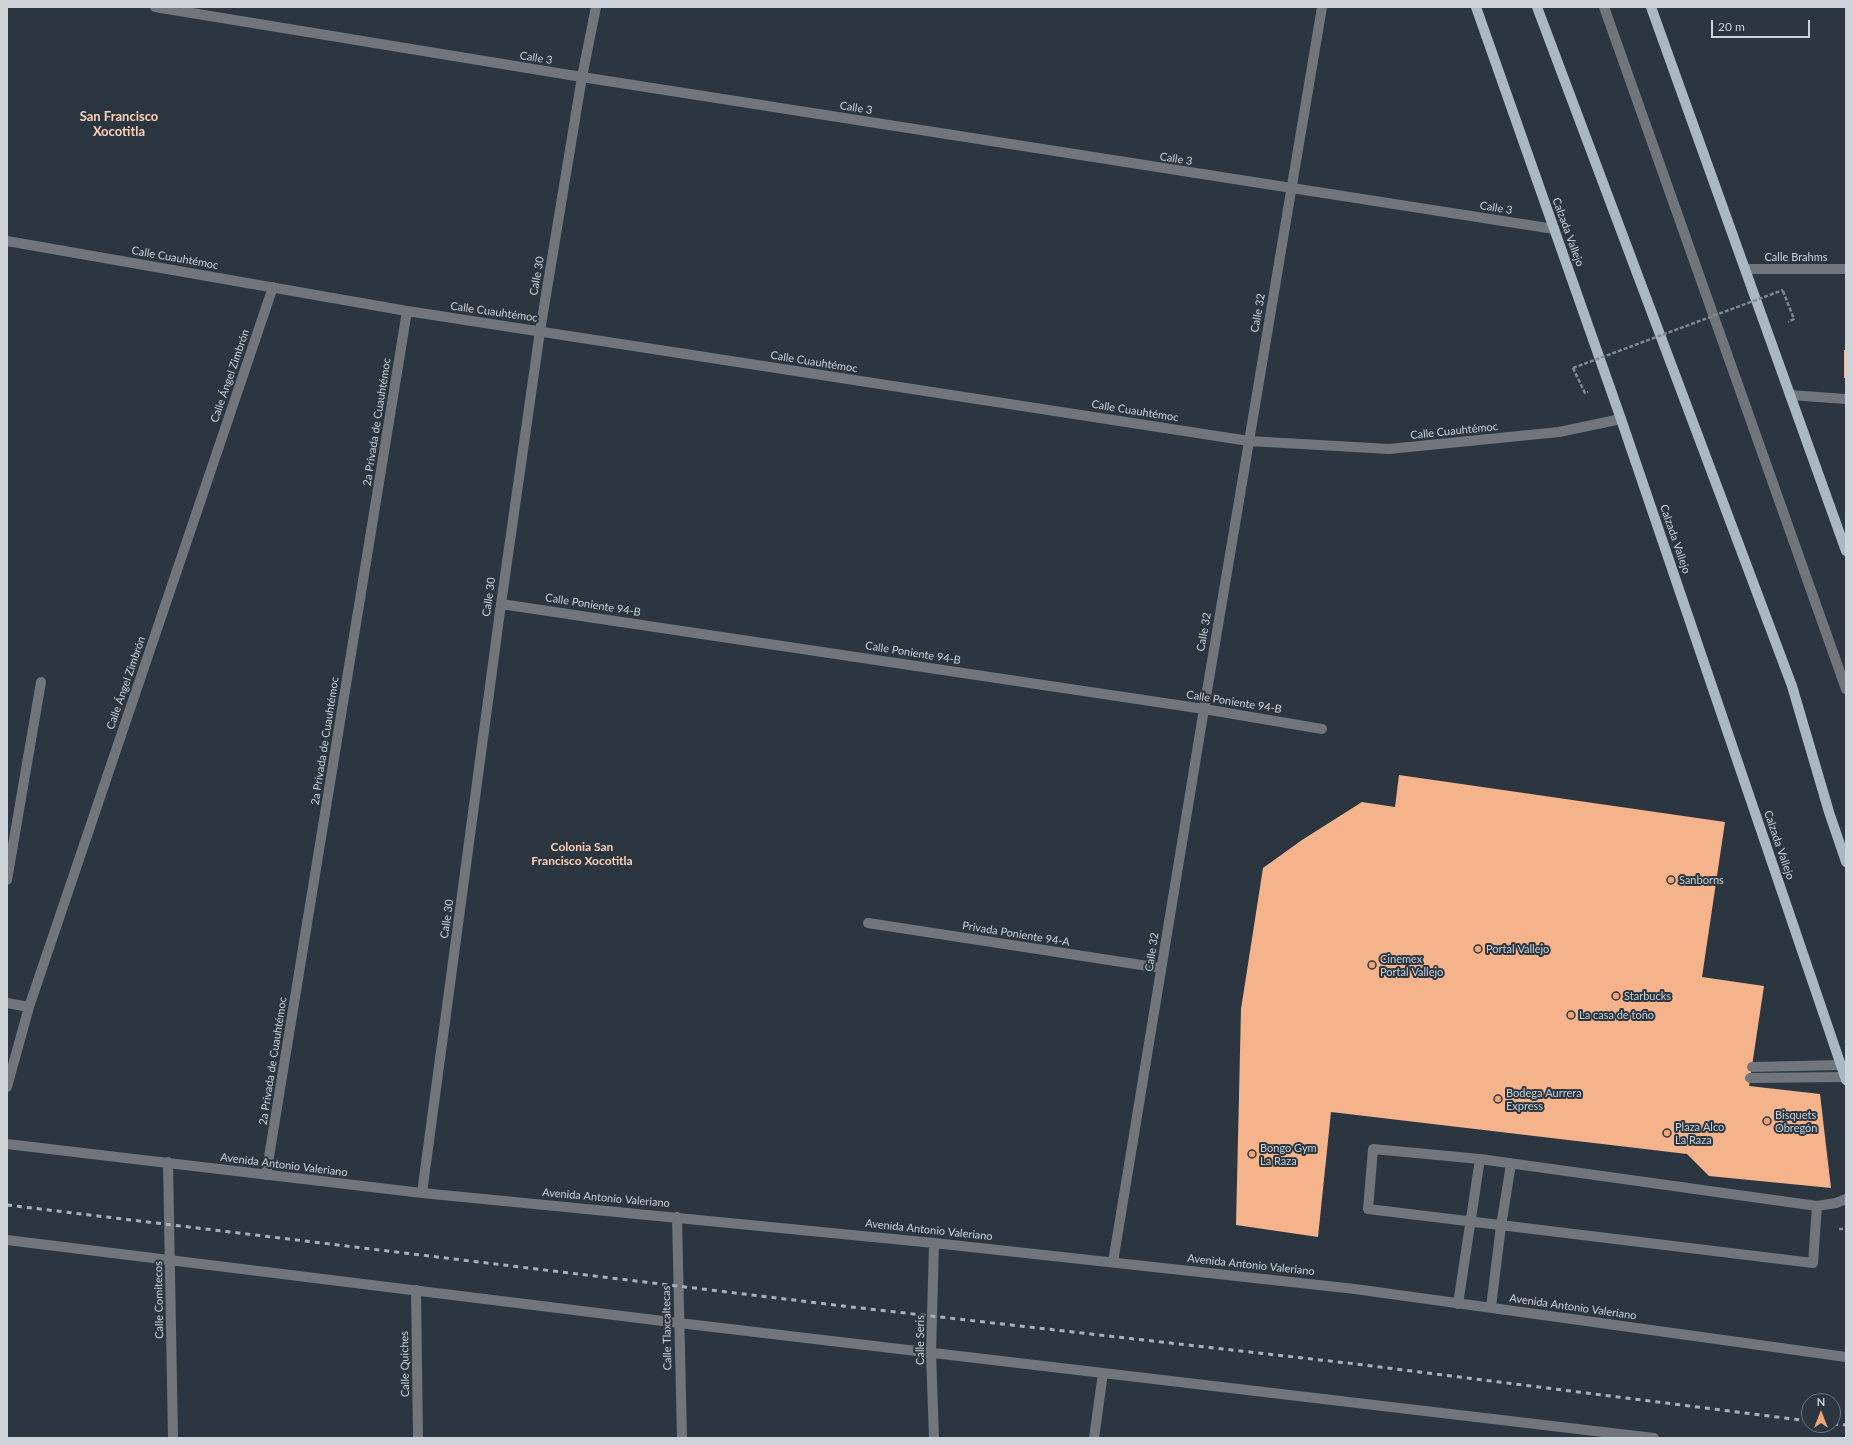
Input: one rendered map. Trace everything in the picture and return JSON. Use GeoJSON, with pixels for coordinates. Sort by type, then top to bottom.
{"type":"FeatureCollection","features":[{"type":"Feature","properties":{"kind":"main road","name":"Calzada Vallejo"},"geometry":{"type":"LineString","coordinates":[[1476,7],[1622,419],[1846,1078]]}},
{"type":"Feature","properties":{"kind":"main road"},"geometry":{"type":"LineString","coordinates":[[1536,7],[1792,686],[1829,812],[1846,862]]}},
{"type":"Feature","properties":{"kind":"main road"},"geometry":{"type":"LineString","coordinates":[[1651,7],[1846,551]]}},
{"type":"Feature","properties":{"kind":"street","name":"Calle 3"},"geometry":{"type":"LineString","coordinates":[[155,7],[582,77],[1554,229]]}},
{"type":"Feature","properties":{"kind":"street","name":"Calle 30"},"geometry":{"type":"LineString","coordinates":[[422,1193],[501,604],[540,331],[582,77],[596,7]]}},
{"type":"Feature","properties":{"kind":"street","name":"Calle 32"},"geometry":{"type":"LineString","coordinates":[[1113,1262],[1322,7]]}},
{"type":"Feature","properties":{"kind":"street"},"geometry":{"type":"LineString","coordinates":[[1604,7],[1846,690]]}},
{"type":"Feature","properties":{"kind":"street","name":"Calle Cuauhtémoc"},"geometry":{"type":"LineString","coordinates":[[7,241],[407,312],[540,331],[1249,441],[1389,449],[1559,432],[1622,419]]}},
{"type":"Feature","properties":{"kind":"street","name":"Calle Brahms"},"geometry":{"type":"LineString","coordinates":[[1746,269],[1846,269]]}},
{"type":"Feature","properties":{"kind":"street","name":"Calle Ángel Zimbrón"},"geometry":{"type":"LineString","coordinates":[[7,1087],[29,1007],[273,287]]}},
{"type":"Feature","properties":{"kind":"street","name":"2a Privada de Cuauhtémoc"},"geometry":{"type":"LineString","coordinates":[[266,1175],[407,312]]}},
{"type":"Feature","properties":{"kind":"street"},"geometry":{"type":"LineString","coordinates":[[1790,395],[1846,399]]}},
{"type":"Feature","properties":{"kind":"street","name":"Calle Poniente 94-B"},"geometry":{"type":"LineString","coordinates":[[501,604],[1204,709],[1322,729]]}},
{"type":"Feature","properties":{"kind":"street"},"geometry":{"type":"LineString","coordinates":[[7,880],[41,682]]}},
{"type":"Feature","properties":{"kind":"street","name":"Privada Poniente 94-A"},"geometry":{"type":"LineString","coordinates":[[868,923],[1162,968]]}},
{"type":"Feature","properties":{"kind":"street"},"geometry":{"type":"LineString","coordinates":[[7,1003],[29,1007]]}},
{"type":"Feature","properties":{"kind":"street"},"geometry":{"type":"LineString","coordinates":[[1752,1067],[1841,1065]]}},
{"type":"Feature","properties":{"kind":"street"},"geometry":{"type":"LineString","coordinates":[[1750,1078],[1846,1078]]}},
{"type":"Feature","properties":{"kind":"street","name":"Avenida Antonio Valeriano"},"geometry":{"type":"LineString","coordinates":[[7,1144],[422,1193],[934,1243],[1355,1289],[1846,1357]]}},
{"type":"Feature","properties":{"kind":"street"},"geometry":{"type":"LineString","coordinates":[[1817,1206],[1812,1263],[1368,1209],[1373,1149],[1480,1159],[1817,1206],[1836,1203],[1846,1199]]}},
{"type":"Feature","properties":{"kind":"street"},"geometry":{"type":"LineString","coordinates":[[1458,1304],[1480,1159]]}},
{"type":"Feature","properties":{"kind":"street","name":"Calle Comitecos"},"geometry":{"type":"LineString","coordinates":[[168,1162],[173,1438]]}},
{"type":"Feature","properties":{"kind":"street"},"geometry":{"type":"LineString","coordinates":[[1491,1307],[1500,1226],[1511,1164]]}},
{"type":"Feature","properties":{"kind":"street","name":"Calle Tlaxcaltecas"},"geometry":{"type":"LineString","coordinates":[[677,1217],[682,1438]]}},
{"type":"Feature","properties":{"kind":"street"},"geometry":{"type":"LineString","coordinates":[[7,1240],[931,1353],[1654,1438]]}},
{"type":"Feature","properties":{"kind":"street","name":"Calle Seris"},"geometry":{"type":"LineString","coordinates":[[934,1243],[931,1353],[934,1438]]}},
{"type":"Feature","properties":{"kind":"street","name":"Calle Quiches"},"geometry":{"type":"LineString","coordinates":[[416,1290],[418,1438]]}},
{"type":"Feature","properties":{"kind":"street"},"geometry":{"type":"LineString","coordinates":[[1094,1438],[1103,1373]]}},
{"type":"Feature","properties":{"kind":"path"},"geometry":{"type":"LineString","coordinates":[[1585,393],[1573,368],[1783,290],[1794,319]]}},
{"type":"Feature","properties":{"kind":"building"},"geometry":{"type":"Polygon","coordinates":[[[1844,350],[1846,350],[1846,378],[1844,378],[1844,350]]]}},
{"type":"Feature","properties":{"kind":"building","name":"Portal Vallejo"},"geometry":{"type":"Polygon","coordinates":[[[1399,775],[1725,822],[1702,977],[1764,986],[1749,1086],[1820,1094],[1831,1188],[1709,1176],[1687,1154],[1331,1112],[1318,1237],[1236,1225],[1241,1009],[1263,868],[1302,840],[1362,802],[1395,807],[1399,775]]]}},
{"type":"Feature","properties":{"kind":"railway"},"geometry":{"type":"LineString","coordinates":[[7,1205],[843,1306],[1356,1364],[1801,1420]]}},
{"type":"Feature","properties":{"kind":"railway"},"geometry":{"type":"LineString","coordinates":[[1841,1425],[1846,1425]]}},
{"type":"Feature","properties":{"kind":"place","name":"Sanborns"},"geometry":{"type":"Point","coordinates":[1671,880]}},
{"type":"Feature","properties":{"kind":"place","name":"Portal Vallejo"},"geometry":{"type":"Point","coordinates":[1478,949]}},
{"type":"Feature","properties":{"kind":"place","name":"Cinemex Portal Vallejo"},"geometry":{"type":"Point","coordinates":[1372,965]}},
{"type":"Feature","properties":{"kind":"place","name":"Starbucks"},"geometry":{"type":"Point","coordinates":[1616,996]}},
{"type":"Feature","properties":{"kind":"place","name":"La casa de toño"},"geometry":{"type":"Point","coordinates":[1571,1015]}},
{"type":"Feature","properties":{"kind":"place","name":"Bodega Aurrera Express"},"geometry":{"type":"Point","coordinates":[1498,1099]}},
{"type":"Feature","properties":{"kind":"place","name":"Bisquets Obregón"},"geometry":{"type":"Point","coordinates":[1767,1121]}},
{"type":"Feature","properties":{"kind":"place","name":"Plaza Alco La Raza"},"geometry":{"type":"Point","coordinates":[1667,1133]}},
{"type":"Feature","properties":{"kind":"place","name":"Bongo Gym La Raza"},"geometry":{"type":"Point","coordinates":[1252,1154]}},
{"type":"Feature","properties":{"kind":"district","name":"San Francisco Xocotitla"},"geometry":{"type":"Point","coordinates":[119,124]}},
{"type":"Feature","properties":{"kind":"district","name":"Colonia San Francisco Xocotitla"},"geometry":{"type":"Point","coordinates":[582,854]}}]}
